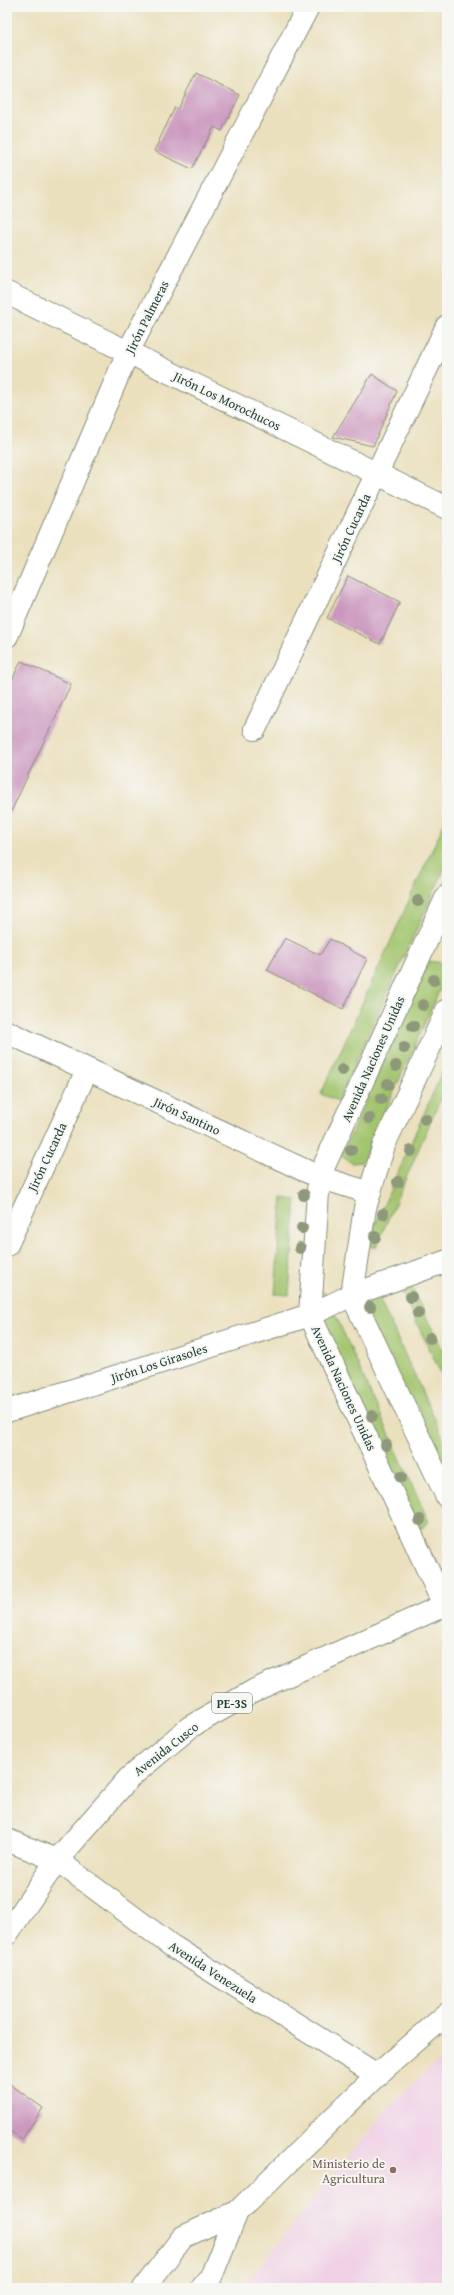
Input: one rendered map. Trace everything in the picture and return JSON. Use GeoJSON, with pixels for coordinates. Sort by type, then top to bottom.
{"type":"FeatureCollection","features":[{"type":"Feature","properties":{"kind":"main road","name":"Jirón Palmeras"},"geometry":{"type":"LineString","coordinates":[[7,636],[128,352],[308,7]]}},
{"type":"Feature","properties":{"kind":"main road","name":"Jirón Los Morochucos"},"geometry":{"type":"LineString","coordinates":[[7,293],[447,508]]}},
{"type":"Feature","properties":{"kind":"main road","name":"Jirón Cucarda"},"geometry":{"type":"LineString","coordinates":[[255,729],[447,326]]}},
{"type":"Feature","properties":{"kind":"main road","name":"Avenida Naciones Unidas"},"geometry":{"type":"LineString","coordinates":[[446,1604],[310,1315],[319,1177],[438,935],[447,896]]}},
{"type":"Feature","properties":{"kind":"main road"},"geometry":{"type":"LineString","coordinates":[[447,1010],[384,1146],[365,1208],[352,1295],[447,1497]]}},
{"type":"Feature","properties":{"kind":"main road","name":"Jirón Santino"},"geometry":{"type":"LineString","coordinates":[[7,1032],[319,1177],[370,1193]]}},
{"type":"Feature","properties":{"kind":"main road","name":"Jirón Cucarda"},"geometry":{"type":"LineString","coordinates":[[7,1245],[87,1070]]}},
{"type":"Feature","properties":{"kind":"main road","name":"Jirón Los Girasoles"},"geometry":{"type":"LineString","coordinates":[[7,1411],[310,1315],[352,1295],[447,1261]]}},
{"type":"Feature","properties":{"kind":"main road","name":"Avenida Cusco"},"geometry":{"type":"LineString","coordinates":[[7,1934],[57,1860],[129,1778],[190,1727],[255,1690],[446,1604]]}},
{"type":"Feature","properties":{"kind":"main road","name":"Avenida Venezuela"},"geometry":{"type":"LineString","coordinates":[[7,1840],[57,1860],[172,1946],[377,2075]]}},
{"type":"Feature","properties":{"kind":"main road"},"geometry":{"type":"LineString","coordinates":[[144,2288],[183,2237],[237,2212],[377,2075],[447,2014]]}},
{"type":"Feature","properties":{"kind":"main road"},"geometry":{"type":"LineString","coordinates":[[202,2288],[211,2277],[237,2212]]}},
{"type":"Feature","properties":{"kind":"shaded area","name":"Ministerio de Agricultura"},"geometry":{"type":"Polygon","coordinates":[[[447,2053],[447,2288],[242,2288],[394,2101],[447,2053]]]}},
{"type":"Feature","properties":{"kind":"green space"},"geometry":{"type":"Polygon","coordinates":[[[447,817],[447,863],[338,1101],[321,1094],[447,817]]]}},
{"type":"Feature","properties":{"kind":"green space"},"geometry":{"type":"Polygon","coordinates":[[[429,961],[443,963],[447,974],[362,1162],[352,1163],[341,1156],[429,961]]]}},
{"type":"Feature","properties":{"kind":"green space"},"geometry":{"type":"Polygon","coordinates":[[[447,1061],[447,1084],[376,1247],[371,1247],[367,1243],[447,1061]]]}},
{"type":"Feature","properties":{"kind":"green space"},"geometry":{"type":"Polygon","coordinates":[[[282,1198],[296,1200],[289,1295],[275,1294],[282,1198]]]}},
{"type":"Feature","properties":{"kind":"green space"},"geometry":{"type":"Polygon","coordinates":[[[406,1276],[447,1359],[447,1386],[396,1280],[406,1276]]]}},
{"type":"Feature","properties":{"kind":"green space"},"geometry":{"type":"Polygon","coordinates":[[[322,1291],[326,1294],[429,1522],[422,1528],[415,1529],[312,1300],[322,1291]]]}},
{"type":"Feature","properties":{"kind":"green space"},"geometry":{"type":"Polygon","coordinates":[[[376,1292],[447,1446],[447,1488],[356,1298],[376,1292]]]}},
{"type":"Feature","properties":{"kind":"building"},"geometry":{"type":"Polygon","coordinates":[[[196,73],[240,95],[222,131],[214,127],[192,169],[154,151],[175,107],[178,109],[196,73]]]}},
{"type":"Feature","properties":{"kind":"building"},"geometry":{"type":"Polygon","coordinates":[[[372,374],[397,391],[373,446],[333,437],[372,374]]]}},
{"type":"Feature","properties":{"kind":"building"},"geometry":{"type":"Polygon","coordinates":[[[348,576],[400,602],[380,644],[327,618],[348,576]]]}},
{"type":"Feature","properties":{"kind":"building"},"geometry":{"type":"Polygon","coordinates":[[[21,661],[71,684],[7,820],[7,691],[21,661]]]}},
{"type":"Feature","properties":{"kind":"building"},"geometry":{"type":"Polygon","coordinates":[[[285,938],[320,955],[330,939],[367,959],[343,1009],[267,970],[285,938]]]}},
{"type":"Feature","properties":{"kind":"building"},"geometry":{"type":"Polygon","coordinates":[[[7,2082],[43,2108],[22,2139],[7,2129],[7,2082]]]}},
{"type":"Feature","properties":{"kind":"place","name":"Ministerio de Agricultura"},"geometry":{"type":"Point","coordinates":[393,2170]}}]}
